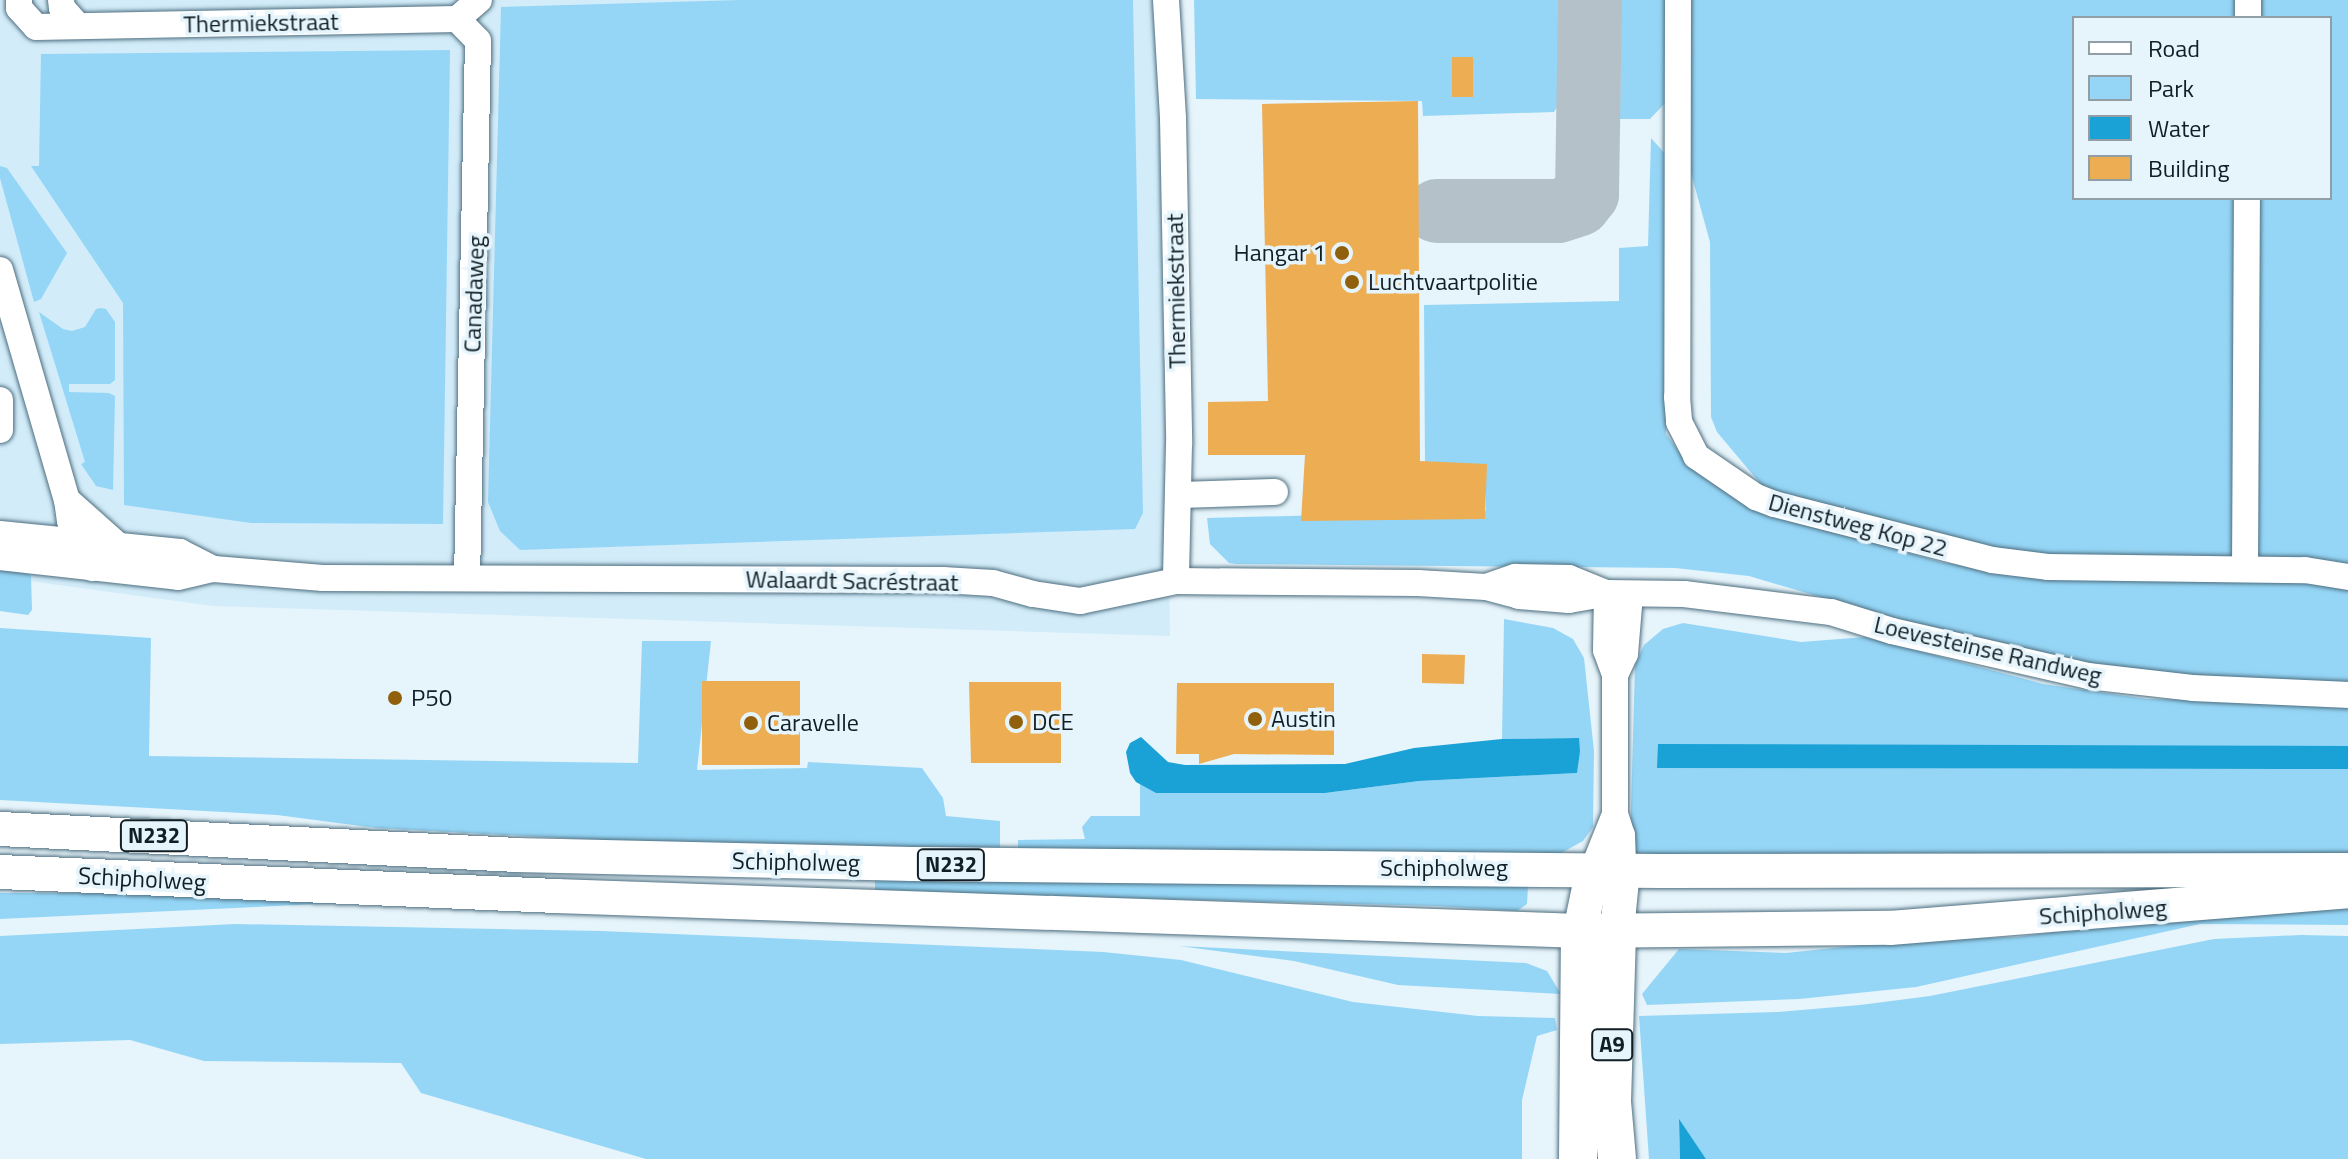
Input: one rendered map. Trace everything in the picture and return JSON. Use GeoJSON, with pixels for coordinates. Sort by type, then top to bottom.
{"type":"FeatureCollection","features":[{"type":"Feature","properties":{"kind":"highway","name":"A9"},"geometry":{"type":"LineString","coordinates":[[1578,1159],[1580,931]]}},
{"type":"Feature","properties":{"kind":"highway","name":"A9"},"geometry":{"type":"LineString","coordinates":[[1617,931],[1612,1102],[1617,1159]]}},
{"type":"Feature","properties":{"kind":"main road","name":"Schipholweg"},"geometry":{"type":"LineString","coordinates":[[0,829],[548,856],[912,864],[1608,870],[2348,870]]}},
{"type":"Feature","properties":{"kind":"main road"},"geometry":{"type":"LineString","coordinates":[[1608,870],[1617,931]]}},
{"type":"Feature","properties":{"kind":"main road"},"geometry":{"type":"LineString","coordinates":[[1580,931],[1608,870]]}},
{"type":"Feature","properties":{"kind":"main road","name":"Schipholweg"},"geometry":{"type":"LineString","coordinates":[[0,872],[603,898],[1580,931],[1890,928],[2348,891]]}},
{"type":"Feature","properties":{"kind":"street","name":"Thermiekstraat"},"geometry":{"type":"LineString","coordinates":[[19,0],[19,8],[36,27],[457,19]]}},
{"type":"Feature","properties":{"kind":"street"},"geometry":{"type":"LineString","coordinates":[[61,0],[62,8],[78,26]]}},
{"type":"Feature","properties":{"kind":"street"},"geometry":{"type":"LineString","coordinates":[[457,19],[479,0]]}},
{"type":"Feature","properties":{"kind":"street","name":"Thermiekstraat"},"geometry":{"type":"LineString","coordinates":[[1166,0],[1173,118],[1179,495],[1176,581]]}},
{"type":"Feature","properties":{"kind":"street","name":"Dienstweg Kop 22"},"geometry":{"type":"LineString","coordinates":[[1678,0],[1677,397],[1679,422],[1696,456],[1756,497],[1774,504],[1992,560],[2048,567],[2305,570],[2348,577]]}},
{"type":"Feature","properties":{"kind":"street","name":"Canadaweg"},"geometry":{"type":"LineString","coordinates":[[457,19],[478,41],[479,132],[467,578]]}},
{"type":"Feature","properties":{"kind":"street"},"geometry":{"type":"LineString","coordinates":[[2245,569],[2247,200]]}},
{"type":"Feature","properties":{"kind":"street"},"geometry":{"type":"LineString","coordinates":[[0,270],[78,544],[92,568]]}},
{"type":"Feature","properties":{"kind":"street"},"geometry":{"type":"LineString","coordinates":[[0,400],[0,430]]}},
{"type":"Feature","properties":{"kind":"street"},"geometry":{"type":"LineString","coordinates":[[1179,495],[1275,492]]}},
{"type":"Feature","properties":{"kind":"street"},"geometry":{"type":"LineString","coordinates":[[67,500],[120,547]]}},
{"type":"Feature","properties":{"kind":"street","name":"Walaardt Sacréstraat"},"geometry":{"type":"LineString","coordinates":[[0,534],[180,552],[214,569]]}},
{"type":"Feature","properties":{"kind":"street","name":"Walaardt Sacréstraat"},"geometry":{"type":"LineString","coordinates":[[0,557],[178,577],[214,569],[323,578],[943,580],[993,583],[1033,594],[1080,601],[1176,581],[1324,581],[1486,587],[1519,596],[1569,600],[1618,594]]}},
{"type":"Feature","properties":{"kind":"street"},"geometry":{"type":"LineString","coordinates":[[1608,870],[1615,814],[1615,675],[1625,654],[1618,594]]}},
{"type":"Feature","properties":{"kind":"street","name":"Loevesteinse Randweg"},"geometry":{"type":"LineString","coordinates":[[1618,594],[1722,597],[1831,612],[1892,631],[2088,676],[2194,688],[2348,695]]}},
{"type":"Feature","properties":{"kind":"shaded area"},"geometry":{"type":"Polygon","coordinates":[[[0,0],[1161,0],[1170,636],[213,606],[0,577],[0,0]]]}},
{"type":"Feature","properties":{"kind":"green space"},"geometry":{"type":"Polygon","coordinates":[[[740,0],[1133,0],[1143,513],[1135,529],[520,550],[500,531],[488,502],[501,7],[740,0]]]}},
{"type":"Feature","properties":{"kind":"green space"},"geometry":{"type":"Polygon","coordinates":[[[1194,0],[1560,0],[1559,104],[1554,112],[1423,116],[1422,101],[1196,99],[1194,0]]]}},
{"type":"Feature","properties":{"kind":"green space"},"geometry":{"type":"Polygon","coordinates":[[[1621,0],[1669,0],[1668,100],[1650,119],[1620,119],[1621,0]]]}},
{"type":"Feature","properties":{"kind":"green space"},"geometry":{"type":"Polygon","coordinates":[[[1688,0],[2238,0],[2238,16],[2072,16],[2072,200],[2237,200],[2235,557],[2041,556],[1996,551],[1764,488],[1717,432],[1711,417],[1710,242],[1686,155],[1688,0]]]}},
{"type":"Feature","properties":{"kind":"green space"},"geometry":{"type":"Polygon","coordinates":[[[2257,0],[2348,0],[2348,565],[2257,556],[2257,200],[2332,200],[2332,16],[2257,16],[2257,0]]]}},
{"type":"Feature","properties":{"kind":"green space"},"geometry":{"type":"Polygon","coordinates":[[[450,50],[443,524],[251,523],[124,505],[123,303],[31,166],[39,166],[41,54],[450,50]]]}},
{"type":"Feature","properties":{"kind":"green space"},"geometry":{"type":"Polygon","coordinates":[[[1651,138],[1668,157],[1666,434],[1686,461],[1778,514],[1940,562],[2013,574],[2280,580],[2348,588],[2348,684],[2144,673],[2084,663],[1945,634],[1749,576],[1675,568],[1237,564],[1229,563],[1210,544],[1207,518],[1486,511],[1486,467],[1425,467],[1424,305],[1619,301],[1619,248],[1648,246],[1651,138]]]}},
{"type":"Feature","properties":{"kind":"green space"},"geometry":{"type":"Polygon","coordinates":[[[0,166],[7,168],[67,253],[41,299],[34,302],[0,178],[0,166]]]}},
{"type":"Feature","properties":{"kind":"green space"},"geometry":{"type":"Polygon","coordinates":[[[96,309],[106,309],[115,322],[115,380],[110,384],[69,384],[69,392],[109,393],[115,396],[113,490],[96,486],[81,464],[85,462],[39,312],[63,329],[72,331],[85,327],[96,309]]]}},
{"type":"Feature","properties":{"kind":"green space"},"geometry":{"type":"Polygon","coordinates":[[[0,568],[31,575],[32,610],[28,615],[0,611],[0,568]]]}},
{"type":"Feature","properties":{"kind":"green space"},"geometry":{"type":"Polygon","coordinates":[[[1504,619],[1553,628],[1573,639],[1584,658],[1594,751],[1593,827],[1583,841],[1554,857],[1416,851],[1018,852],[1018,840],[1085,839],[1082,827],[1091,816],[1140,816],[1140,784],[1157,793],[1325,793],[1419,781],[1577,773],[1579,738],[1502,739],[1504,619]]]}},
{"type":"Feature","properties":{"kind":"green space"},"geometry":{"type":"Polygon","coordinates":[[[1683,623],[1801,642],[1866,637],[2043,684],[2147,699],[2348,703],[2348,746],[1819,745],[1657,768],[2348,769],[2348,862],[1635,854],[1630,846],[1635,665],[1644,645],[1663,629],[1683,623]]]}},
{"type":"Feature","properties":{"kind":"green space"},"geometry":{"type":"Polygon","coordinates":[[[0,628],[151,638],[149,756],[638,763],[642,641],[711,641],[697,770],[807,768],[808,762],[922,768],[943,798],[946,816],[1000,821],[1000,852],[806,851],[376,828],[277,815],[0,800],[0,628]]]}},
{"type":"Feature","properties":{"kind":"green space"},"geometry":{"type":"Polygon","coordinates":[[[875,878],[1528,886],[1527,904],[1517,911],[1436,906],[875,892],[875,878]]]}},
{"type":"Feature","properties":{"kind":"green space"},"geometry":{"type":"Polygon","coordinates":[[[0,893],[108,893],[339,903],[0,919],[0,893]]]}},
{"type":"Feature","properties":{"kind":"green space"},"geometry":{"type":"Polygon","coordinates":[[[2348,900],[2348,925],[2200,924],[1916,987],[1799,999],[1647,1005],[1642,994],[1679,949],[1786,953],[1900,941],[2017,937],[2211,910],[2348,900]]]}},
{"type":"Feature","properties":{"kind":"green space"},"geometry":{"type":"Polygon","coordinates":[[[235,924],[601,931],[1103,952],[1181,960],[1353,1002],[1478,1016],[1555,1018],[1557,1030],[1537,1036],[1522,1100],[1522,1159],[646,1159],[421,1093],[401,1063],[204,1061],[130,1040],[0,1044],[0,936],[235,924]]]}},
{"type":"Feature","properties":{"kind":"green space"},"geometry":{"type":"Polygon","coordinates":[[[2348,936],[2348,1159],[1706,1159],[1679,1121],[1680,1159],[1649,1159],[1639,1016],[1777,1012],[1860,1005],[1930,996],[2214,939],[2348,936]]]}},
{"type":"Feature","properties":{"kind":"green space"},"geometry":{"type":"Polygon","coordinates":[[[1179,946],[1526,963],[1547,971],[1561,994],[1398,985],[1294,961],[1179,946]]]}},
{"type":"Feature","properties":{"kind":"water"},"geometry":{"type":"Polygon","coordinates":[[[1141,737],[1168,762],[1185,765],[1345,764],[1414,748],[1502,739],[1579,738],[1580,751],[1577,773],[1419,781],[1325,793],[1156,793],[1136,782],[1130,773],[1126,752],[1130,743],[1141,737]]]}},
{"type":"Feature","properties":{"kind":"water"},"geometry":{"type":"Polygon","coordinates":[[[1658,744],[2348,746],[2348,769],[1657,768],[1658,744]]]}},
{"type":"Feature","properties":{"kind":"water"},"geometry":{"type":"Polygon","coordinates":[[[1679,1119],[1706,1159],[1680,1159],[1679,1119]]]}},
{"type":"Feature","properties":{"kind":"building"},"geometry":{"type":"Polygon","coordinates":[[[1452,57],[1473,57],[1473,97],[1452,97],[1452,57]]]}},
{"type":"Feature","properties":{"kind":"building","name":"Hangar 1"},"geometry":{"type":"Polygon","coordinates":[[[1418,101],[1420,461],[1487,464],[1485,519],[1301,521],[1305,455],[1208,455],[1208,402],[1268,401],[1262,104],[1418,101]]]}},
{"type":"Feature","properties":{"kind":"building"},"geometry":{"type":"Polygon","coordinates":[[[1422,654],[1465,655],[1464,684],[1422,683],[1422,654]]]}},
{"type":"Feature","properties":{"kind":"building","name":"Caravelle"},"geometry":{"type":"Polygon","coordinates":[[[702,681],[800,681],[800,765],[702,765],[702,681]]]}},
{"type":"Feature","properties":{"kind":"building","name":"DCE"},"geometry":{"type":"Polygon","coordinates":[[[969,682],[1061,682],[1061,763],[971,763],[969,682]]]}},
{"type":"Feature","properties":{"kind":"building","name":"Austin"},"geometry":{"type":"Polygon","coordinates":[[[1177,683],[1334,683],[1334,755],[1234,754],[1199,764],[1199,754],[1176,754],[1177,683]]]}},
{"type":"Feature","properties":{"kind":"taxiway"},"geometry":{"type":"LineString","coordinates":[[1437,211],[1558,211],[1579,204],[1587,194],[1590,0]]}},
{"type":"Feature","properties":{"kind":"place","name":"Hangar 1"},"geometry":{"type":"Point","coordinates":[1342,253]}},
{"type":"Feature","properties":{"kind":"place","name":"Luchtvaartpolitie"},"geometry":{"type":"Point","coordinates":[1352,282]}},
{"type":"Feature","properties":{"kind":"place","name":"P50"},"geometry":{"type":"Point","coordinates":[395,698]}},
{"type":"Feature","properties":{"kind":"place","name":"Austin"},"geometry":{"type":"Point","coordinates":[1255,719]}},
{"type":"Feature","properties":{"kind":"place","name":"DCE"},"geometry":{"type":"Point","coordinates":[1016,722]}},
{"type":"Feature","properties":{"kind":"place","name":"Caravelle"},"geometry":{"type":"Point","coordinates":[751,723]}}]}
